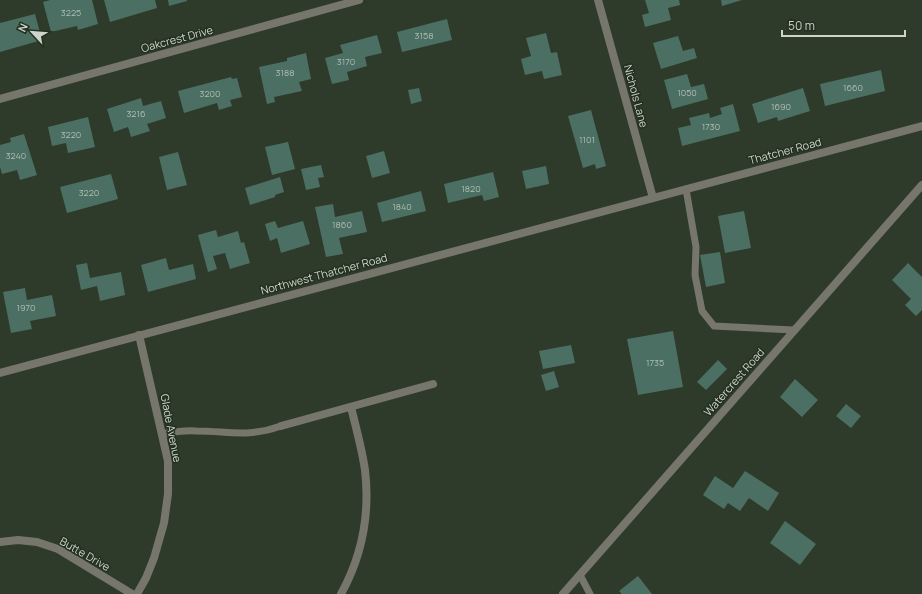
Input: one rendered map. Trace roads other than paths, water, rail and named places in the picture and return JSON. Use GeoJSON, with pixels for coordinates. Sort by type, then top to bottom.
{"type":"FeatureCollection","features":[{"type":"Feature","properties":{"kind":"street","name":"Oakcrest Drive"},"geometry":{"type":"LineString","coordinates":[[0,98],[359,0]]}},
{"type":"Feature","properties":{"kind":"street","name":"Nichols Lane"},"geometry":{"type":"LineString","coordinates":[[598,0],[653,198]]}},
{"type":"Feature","properties":{"kind":"street","name":"Thatcher Road"},"geometry":{"type":"LineString","coordinates":[[653,198],[922,126]]}},
{"type":"Feature","properties":{"kind":"street","name":"Watercrest Road"},"geometry":{"type":"LineString","coordinates":[[563,594],[922,185]]}},
{"type":"Feature","properties":{"kind":"street","name":"Northwest Thatcher Road"},"geometry":{"type":"LineString","coordinates":[[0,373],[653,198]]}},
{"type":"Feature","properties":{"kind":"street","name":"Glade Avenue"},"geometry":{"type":"LineString","coordinates":[[137,594],[152,563],[164,523],[168,494],[168,461],[139,335]]}},
{"type":"Feature","properties":{"kind":"street"},"geometry":{"type":"LineString","coordinates":[[281,426],[433,384]]}},
{"type":"Feature","properties":{"kind":"street"},"geometry":{"type":"LineString","coordinates":[[341,594],[349,580],[363,539],[366,509],[365,470],[352,407]]}},
{"type":"Feature","properties":{"kind":"street","name":"Butte Drive"},"geometry":{"type":"LineString","coordinates":[[0,542],[18,540],[37,542],[58,549],[132,594]]}},
{"type":"Feature","properties":{"kind":"lane"},"geometry":{"type":"LineString","coordinates":[[686,189],[696,247],[694,274],[702,311],[714,326],[794,330]]}},
{"type":"Feature","properties":{"kind":"lane"},"geometry":{"type":"LineString","coordinates":[[162,434],[187,431],[233,434],[251,433],[266,431],[281,426]]}},
{"type":"Feature","properties":{"kind":"lane"},"geometry":{"type":"LineString","coordinates":[[580,574],[590,594]]}}]}
